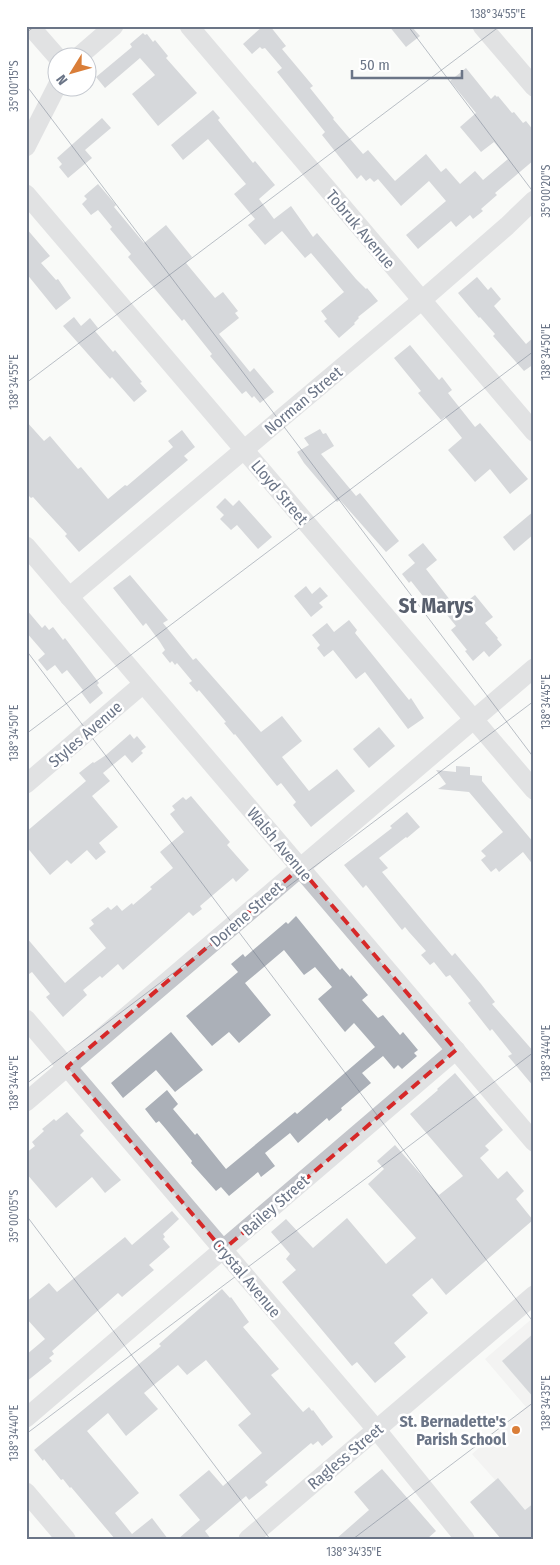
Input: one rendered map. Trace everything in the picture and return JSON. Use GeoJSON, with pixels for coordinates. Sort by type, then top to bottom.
{"type":"FeatureCollection","features":[{"type":"Feature","properties":{"kind":"street"},"geometry":{"type":"LineString","coordinates":[[30,26],[49,48]]}},
{"type":"Feature","properties":{"kind":"street"},"geometry":{"type":"LineString","coordinates":[[89,48],[114,26]]}},
{"type":"Feature","properties":{"kind":"street","name":"Tobruk Avenue"},"geometry":{"type":"LineString","coordinates":[[189,26],[534,432]]}},
{"type":"Feature","properties":{"kind":"street"},"geometry":{"type":"LineString","coordinates":[[482,26],[534,87]]}},
{"type":"Feature","properties":{"kind":"street"},"geometry":{"type":"LineString","coordinates":[[26,147],[51,98]]}},
{"type":"Feature","properties":{"kind":"street","name":"Lloyd Street"},"geometry":{"type":"LineString","coordinates":[[26,194],[534,790]]}},
{"type":"Feature","properties":{"kind":"street","name":"Norman Street"},"geometry":{"type":"LineString","coordinates":[[69,597],[422,300],[534,200]]}},
{"type":"Feature","properties":{"kind":"street","name":"Walsh Avenue"},"geometry":{"type":"LineString","coordinates":[[26,546],[533,1138]]}},
{"type":"Feature","properties":{"kind":"street","name":"Dorene Street"},"geometry":{"type":"LineString","coordinates":[[26,1102],[534,668]]}},
{"type":"Feature","properties":{"kind":"street","name":"Styles Avenue"},"geometry":{"type":"LineString","coordinates":[[26,784],[143,684]]}},
{"type":"Feature","properties":{"kind":"street","name":"Crystal Avenue"},"geometry":{"type":"LineString","coordinates":[[26,1019],[376,1430],[465,1539]]}},
{"type":"Feature","properties":{"kind":"street","name":"Bailey Street"},"geometry":{"type":"LineString","coordinates":[[26,1418],[456,1050]]}},
{"type":"Feature","properties":{"kind":"street","name":"Ragless Street"},"geometry":{"type":"LineString","coordinates":[[248,1539],[534,1295]]}},
{"type":"Feature","properties":{"kind":"street"},"geometry":{"type":"LineString","coordinates":[[26,1492],[66,1539]]}},
{"type":"Feature","properties":{"kind":"highlighted area"},"geometry":{"type":"Polygon","coordinates":[[[300,868],[456,1050],[223,1250],[67,1067],[300,868]]]}},
{"type":"Feature","properties":{"kind":"shaded area","name":"St. Bernadette's Parish School"},"geometry":{"type":"Polygon","coordinates":[[[534,1317],[534,1524],[472,1454],[526,1407],[485,1359],[534,1317]]]}},
{"type":"Feature","properties":{"kind":"building"},"geometry":{"type":"Polygon","coordinates":[[[263,26],[270,26],[286,46],[282,49],[313,86],[310,88],[333,119],[363,154],[368,150],[395,181],[426,154],[441,172],[446,168],[460,184],[475,171],[483,180],[508,159],[494,142],[481,152],[460,127],[476,113],[450,81],[466,68],[491,99],[495,95],[498,96],[512,113],[514,112],[523,123],[526,121],[534,131],[534,160],[495,193],[497,195],[473,219],[470,215],[456,227],[451,221],[418,249],[406,235],[446,201],[429,181],[401,206],[378,179],[374,182],[370,178],[366,181],[361,175],[357,179],[322,135],[325,132],[277,72],[282,68],[265,48],[262,49],[260,47],[252,54],[243,44],[263,26]]]}},
{"type":"Feature","properties":{"kind":"building"},"geometry":{"type":"Polygon","coordinates":[[[389,26],[411,26],[420,36],[406,47],[389,26]]]}},
{"type":"Feature","properties":{"kind":"building"},"geometry":{"type":"Polygon","coordinates":[[[143,33],[147,34],[153,42],[155,40],[168,56],[166,58],[197,93],[158,126],[132,94],[155,75],[140,58],[105,88],[98,79],[98,75],[132,47],[130,44],[143,33]]]}},
{"type":"Feature","properties":{"kind":"building"},"geometry":{"type":"Polygon","coordinates":[[[213,110],[220,118],[218,120],[253,163],[255,161],[275,185],[259,199],[274,219],[291,206],[313,237],[317,233],[356,279],[378,301],[358,317],[355,324],[339,338],[324,321],[327,319],[321,311],[344,292],[311,253],[305,258],[282,231],[265,245],[248,225],[255,219],[234,194],[246,184],[208,139],[183,160],[171,145],[213,110]]]}},
{"type":"Feature","properties":{"kind":"building"},"geometry":{"type":"Polygon","coordinates":[[[102,118],[111,128],[85,150],[92,158],[68,178],[59,167],[62,164],[57,158],[102,118]]]}},
{"type":"Feature","properties":{"kind":"building"},"geometry":{"type":"Polygon","coordinates":[[[98,184],[116,205],[114,207],[144,243],[166,225],[192,257],[186,263],[215,298],[223,292],[238,311],[235,313],[239,318],[219,334],[250,372],[254,368],[274,392],[260,403],[246,391],[242,394],[210,356],[212,354],[184,319],[182,321],[128,257],[131,254],[110,229],[112,227],[98,210],[91,215],[82,204],[87,199],[84,196],[98,184]]]}},
{"type":"Feature","properties":{"kind":"building"},"geometry":{"type":"Polygon","coordinates":[[[26,228],[50,256],[41,263],[56,280],[58,279],[71,298],[56,310],[26,273],[26,228]]]}},
{"type":"Feature","properties":{"kind":"building"},"geometry":{"type":"Polygon","coordinates":[[[477,277],[488,290],[491,287],[501,299],[494,306],[526,344],[534,337],[534,364],[524,371],[493,336],[495,334],[458,293],[477,277]]]}},
{"type":"Feature","properties":{"kind":"building"},"geometry":{"type":"Polygon","coordinates":[[[74,317],[81,326],[90,318],[98,328],[95,331],[113,352],[115,350],[142,382],[140,383],[147,391],[134,402],[112,377],[110,379],[63,326],[74,317]]]}},
{"type":"Feature","properties":{"kind":"building"},"geometry":{"type":"Polygon","coordinates":[[[410,345],[439,380],[442,377],[452,390],[448,393],[475,427],[480,423],[528,479],[510,494],[490,469],[475,482],[448,450],[462,438],[445,417],[441,420],[418,393],[421,391],[394,358],[410,345]]]}},
{"type":"Feature","properties":{"kind":"building"},"geometry":{"type":"Polygon","coordinates":[[[26,421],[44,441],[50,436],[78,469],[81,467],[108,499],[125,485],[127,486],[173,447],[168,441],[182,430],[195,447],[184,456],[188,460],[79,552],[65,536],[67,534],[33,497],[31,498],[26,493],[26,421]]]}},
{"type":"Feature","properties":{"kind":"building"},"geometry":{"type":"Polygon","coordinates":[[[320,429],[323,434],[326,433],[334,446],[321,454],[356,496],[360,493],[399,541],[386,552],[340,500],[337,502],[297,452],[309,445],[304,438],[320,429]]]}},
{"type":"Feature","properties":{"kind":"building"},"geometry":{"type":"Polygon","coordinates":[[[225,498],[233,506],[239,500],[272,537],[258,549],[237,525],[231,530],[220,519],[224,515],[216,507],[225,498]]]}},
{"type":"Feature","properties":{"kind":"building"},"geometry":{"type":"Polygon","coordinates":[[[534,511],[534,534],[514,551],[503,537],[534,511]]]}},
{"type":"Feature","properties":{"kind":"building"},"geometry":{"type":"Polygon","coordinates":[[[423,543],[437,560],[426,569],[457,609],[475,595],[493,617],[485,623],[502,645],[489,657],[484,651],[473,661],[451,630],[456,626],[439,605],[436,608],[428,598],[426,600],[411,581],[409,583],[402,574],[415,563],[408,555],[423,543]]]}},
{"type":"Feature","properties":{"kind":"building"},"geometry":{"type":"Polygon","coordinates":[[[130,575],[168,620],[163,623],[193,660],[196,658],[261,732],[282,716],[302,741],[282,757],[309,791],[337,769],[355,791],[311,827],[293,805],[296,802],[281,783],[277,786],[199,690],[197,692],[189,683],[192,681],[177,663],[175,665],[172,661],[170,663],[162,653],[165,650],[146,623],[143,626],[113,588],[130,575]]]}},
{"type":"Feature","properties":{"kind":"building"},"geometry":{"type":"Polygon","coordinates":[[[306,586],[312,594],[320,587],[328,596],[319,603],[323,607],[311,617],[294,596],[306,586]]]}},
{"type":"Feature","properties":{"kind":"building"},"geometry":{"type":"Polygon","coordinates":[[[26,609],[42,628],[45,625],[49,630],[53,627],[63,640],[65,638],[99,683],[97,685],[103,693],[90,704],[81,692],[83,690],[67,670],[62,674],[55,665],[47,671],[38,660],[45,654],[26,632],[26,609]]]}},
{"type":"Feature","properties":{"kind":"building"},"geometry":{"type":"Polygon","coordinates":[[[349,620],[357,630],[355,633],[409,700],[411,698],[424,718],[408,729],[365,672],[356,679],[333,650],[324,657],[317,648],[320,645],[312,635],[327,623],[334,632],[349,620]]]}},
{"type":"Feature","properties":{"kind":"building"},"geometry":{"type":"Polygon","coordinates":[[[379,727],[395,746],[369,768],[353,749],[379,727]]]}},
{"type":"Feature","properties":{"kind":"building"},"geometry":{"type":"Polygon","coordinates":[[[130,734],[134,739],[137,736],[146,747],[141,751],[143,753],[132,763],[125,755],[103,773],[110,781],[92,796],[118,827],[99,843],[106,852],[96,860],[87,850],[71,864],[67,860],[50,875],[26,846],[26,832],[86,781],[79,773],[106,755],[130,734]]]}},
{"type":"Feature","properties":{"kind":"building"},"geometry":{"type":"Polygon","coordinates":[[[456,766],[470,767],[470,775],[482,776],[482,781],[534,843],[534,866],[523,852],[499,872],[496,868],[491,872],[481,860],[486,856],[481,851],[503,832],[469,792],[438,789],[446,784],[436,770],[456,772],[456,766]]]}},
{"type":"Feature","properties":{"kind":"building"},"geometry":{"type":"Polygon","coordinates":[[[191,796],[230,842],[227,845],[249,870],[236,882],[233,878],[200,906],[202,909],[193,916],[189,912],[123,970],[118,964],[102,978],[100,976],[83,990],[87,995],[63,1017],[46,997],[50,994],[32,972],[26,976],[26,937],[65,983],[106,948],[89,928],[94,924],[91,920],[108,907],[111,910],[117,905],[122,911],[132,903],[133,905],[152,889],[150,887],[173,868],[160,852],[184,832],[170,814],[175,810],[172,806],[183,797],[186,800],[191,796]]]}},
{"type":"Feature","properties":{"kind":"building"},"geometry":{"type":"Polygon","coordinates":[[[407,812],[420,827],[379,858],[388,868],[382,872],[452,956],[455,953],[495,1002],[492,1004],[534,1052],[534,1087],[508,1056],[512,1054],[492,1029],[490,1031],[468,1003],[471,1001],[450,975],[446,977],[434,962],[430,965],[421,955],[426,951],[405,927],[402,930],[366,885],[363,888],[344,865],[392,828],[390,826],[407,812]]]}},
{"type":"Feature","properties":{"kind":"building"},"geometry":{"type":"Polygon","coordinates":[[[296,916],[340,970],[342,968],[350,977],[351,975],[368,995],[362,1000],[378,1018],[383,1015],[400,1035],[403,1032],[418,1050],[414,1053],[417,1056],[402,1069],[398,1065],[394,1069],[383,1056],[362,1073],[371,1083],[341,1108],[342,1110],[329,1121],[327,1118],[298,1143],[290,1133],[265,1153],[275,1166],[261,1177],[258,1172],[229,1196],[221,1187],[216,1191],[191,1163],[192,1161],[159,1121],[156,1123],[145,1109],[167,1090],[178,1104],[173,1109],[195,1135],[197,1133],[226,1169],[295,1112],[297,1114],[375,1047],[354,1023],[345,1032],[318,999],[332,987],[315,967],[304,975],[284,950],[245,983],[271,1015],[239,1043],[229,1032],[212,1046],[186,1016],[238,972],[231,964],[243,954],[245,957],[286,922],[288,924],[296,916]]]}},
{"type":"Feature","properties":{"kind":"building"},"geometry":{"type":"Polygon","coordinates":[[[171,1032],[203,1070],[175,1092],[156,1070],[123,1098],[111,1083],[171,1032]]]}},
{"type":"Feature","properties":{"kind":"building"},"geometry":{"type":"Polygon","coordinates":[[[455,1073],[503,1130],[485,1146],[489,1150],[480,1158],[498,1179],[507,1171],[524,1191],[516,1199],[533,1220],[446,1295],[432,1278],[412,1295],[428,1313],[394,1343],[406,1357],[375,1383],[357,1362],[352,1366],[282,1282],[296,1270],[286,1259],[290,1254],[271,1232],[286,1219],[313,1248],[347,1218],[386,1264],[416,1238],[368,1184],[384,1169],[377,1161],[395,1145],[439,1195],[463,1176],[410,1114],[455,1073]]]}},
{"type":"Feature","properties":{"kind":"building"},"geometry":{"type":"Polygon","coordinates":[[[67,1112],[84,1131],[80,1135],[121,1180],[105,1193],[92,1177],[56,1208],[26,1173],[26,1153],[35,1146],[32,1142],[44,1131],[42,1129],[54,1119],[56,1121],[67,1112]]]}},
{"type":"Feature","properties":{"kind":"building"},"geometry":{"type":"Polygon","coordinates":[[[172,1211],[179,1219],[163,1234],[165,1237],[163,1239],[170,1247],[149,1265],[154,1270],[122,1297],[118,1293],[52,1351],[54,1354],[49,1358],[52,1361],[26,1382],[26,1355],[45,1339],[26,1318],[26,1302],[49,1283],[57,1292],[125,1237],[132,1245],[172,1211]]]}},
{"type":"Feature","properties":{"kind":"building"},"geometry":{"type":"Polygon","coordinates":[[[222,1289],[231,1297],[249,1322],[243,1327],[279,1369],[271,1375],[303,1412],[309,1407],[313,1410],[333,1437],[322,1446],[318,1441],[313,1445],[311,1443],[265,1482],[268,1485],[249,1500],[246,1496],[205,1531],[211,1539],[178,1539],[200,1520],[179,1495],[209,1470],[223,1486],[262,1453],[238,1425],[251,1414],[206,1360],[187,1375],[178,1365],[144,1393],[158,1409],[126,1436],[108,1413],[87,1431],[139,1493],[115,1513],[132,1534],[152,1518],[168,1539],[115,1539],[71,1487],[63,1479],[61,1480],[34,1450],[161,1346],[159,1344],[222,1289]]]}},
{"type":"Feature","properties":{"kind":"building"},"geometry":{"type":"Polygon","coordinates":[[[534,1333],[534,1398],[502,1361],[534,1333]]]}},
{"type":"Feature","properties":{"kind":"building"},"geometry":{"type":"Polygon","coordinates":[[[382,1469],[436,1531],[427,1539],[336,1539],[369,1510],[354,1492],[382,1469]]]}},
{"type":"Feature","properties":{"kind":"building"},"geometry":{"type":"Polygon","coordinates":[[[498,1478],[525,1510],[534,1503],[534,1539],[501,1539],[470,1502],[498,1478]]]}},
{"type":"Feature","properties":{"kind":"place","name":"St. Bernadette's Parish School"},"geometry":{"type":"Point","coordinates":[516,1430]}},
{"type":"Feature","properties":{"kind":"district","name":"St Marys"},"geometry":{"type":"Point","coordinates":[436,606]}}]}
